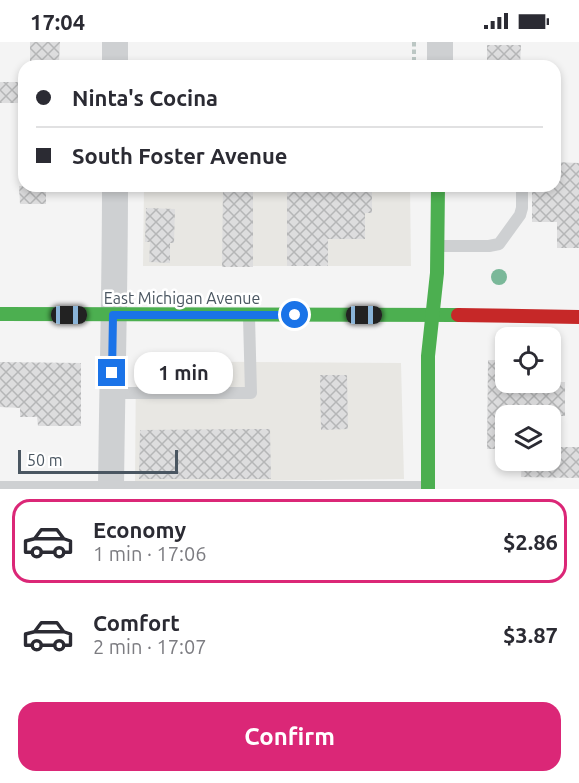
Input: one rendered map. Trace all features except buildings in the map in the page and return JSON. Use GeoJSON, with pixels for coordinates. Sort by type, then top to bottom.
{"type":"FeatureCollection","features":[{"type":"Feature","properties":{"kind":"main road"},"geometry":{"type":"LineString","coordinates":[[428,488],[428,356],[437,273],[438,192]]}},
{"type":"Feature","properties":{"kind":"main road","name":"East Michigan Avenue"},"geometry":{"type":"LineString","coordinates":[[0,314],[579,317]]}},
{"type":"Feature","properties":{"kind":"street"},"geometry":{"type":"LineString","coordinates":[[115,42],[115,60]]}},
{"type":"Feature","properties":{"kind":"street"},"geometry":{"type":"LineString","coordinates":[[440,42],[440,60]]}},
{"type":"Feature","properties":{"kind":"street"},"geometry":{"type":"LineString","coordinates":[[111,487],[115,192]]}},
{"type":"Feature","properties":{"kind":"lane"},"geometry":{"type":"LineString","coordinates":[[437,246],[499,244],[520,215],[522,192]]}},
{"type":"Feature","properties":{"kind":"lane"},"geometry":{"type":"LineString","coordinates":[[112,393],[251,393],[249,315]]}},
{"type":"Feature","properties":{"kind":"lane"},"geometry":{"type":"LineString","coordinates":[[0,487],[428,488]]}},
{"type":"Feature","properties":{"kind":"path"},"geometry":{"type":"LineString","coordinates":[[414,42],[414,60]]}},
{"type":"Feature","properties":{"kind":"shaded area"},"geometry":{"type":"Polygon","coordinates":[[[144,192],[410,192],[411,266],[143,266],[144,192]]]}},
{"type":"Feature","properties":{"kind":"shaded area"},"geometry":{"type":"Polygon","coordinates":[[[136,361],[401,363],[404,479],[135,482],[136,361]]]}},
{"type":"Feature","properties":{"kind":"traffic: fast"},"geometry":{"type":"LineString","coordinates":[[428,489],[428,356],[437,273],[438,192]]}},
{"type":"Feature","properties":{"kind":"traffic: fast"},"geometry":{"type":"LineString","coordinates":[[0,314],[458,315]]}},
{"type":"Feature","properties":{"kind":"traffic: jam"},"geometry":{"type":"LineString","coordinates":[[458,315],[579,317]]}},
{"type":"Feature","properties":{"kind":"route"},"geometry":{"type":"LineString","coordinates":[[112,373],[113,315],[295,315]]}}]}
